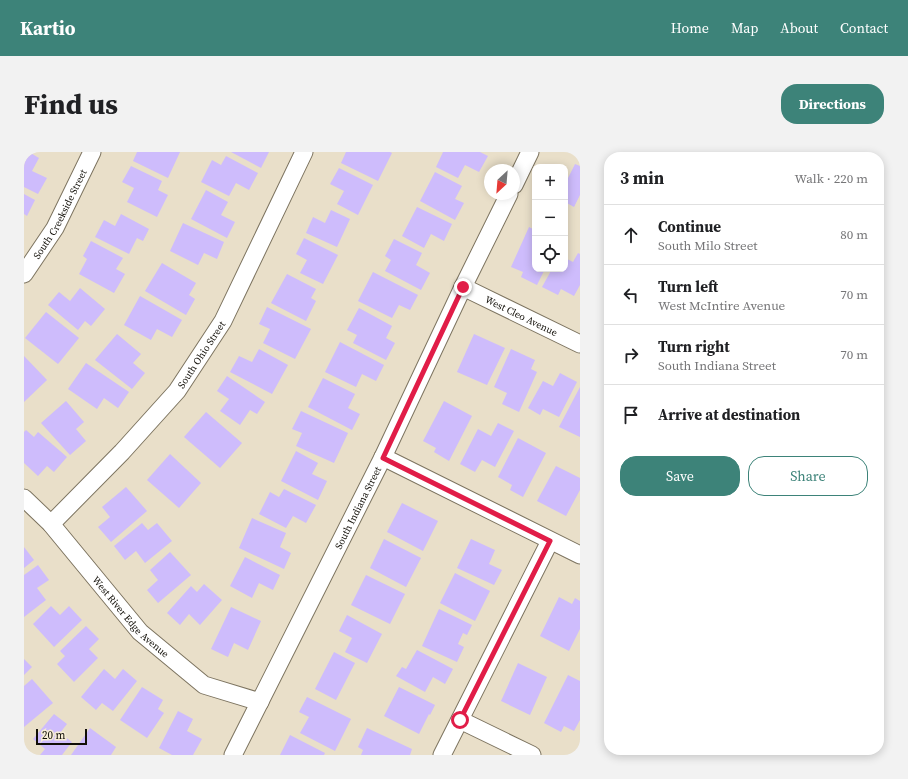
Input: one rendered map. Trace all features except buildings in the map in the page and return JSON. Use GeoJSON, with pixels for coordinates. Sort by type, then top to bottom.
{"type":"FeatureCollection","features":[{"type":"Feature","properties":{"kind":"street","name":"South Creekside Street"},"geometry":{"type":"LineString","coordinates":[[24,274],[55,228],[92,152]]}},
{"type":"Feature","properties":{"kind":"street","name":"South Ohio Street"},"geometry":{"type":"LineString","coordinates":[[51,524],[122,452],[177,391],[222,321],[304,152]]}},
{"type":"Feature","properties":{"kind":"street"},"geometry":{"type":"LineString","coordinates":[[520,173],[530,152]]}},
{"type":"Feature","properties":{"kind":"street","name":"South Indiana Street"},"geometry":{"type":"LineString","coordinates":[[233,755],[383,458],[463,287],[507,200]]}},
{"type":"Feature","properties":{"kind":"street","name":"West Cleo Avenue"},"geometry":{"type":"LineString","coordinates":[[463,287],[580,344]]}},
{"type":"Feature","properties":{"kind":"street"},"geometry":{"type":"LineString","coordinates":[[383,458],[580,555]]}},
{"type":"Feature","properties":{"kind":"street","name":"West River Edge Avenue"},"geometry":{"type":"LineString","coordinates":[[24,498],[51,524],[140,632],[204,684],[260,702]]}},
{"type":"Feature","properties":{"kind":"street"},"geometry":{"type":"LineString","coordinates":[[442,755],[550,541]]}},
{"type":"Feature","properties":{"kind":"street"},"geometry":{"type":"LineString","coordinates":[[460,720],[532,755]]}},
{"type":"Feature","properties":{"kind":"route"},"geometry":{"type":"LineString","coordinates":[[460,720],[550,541],[383,458],[463,287]]}}]}
